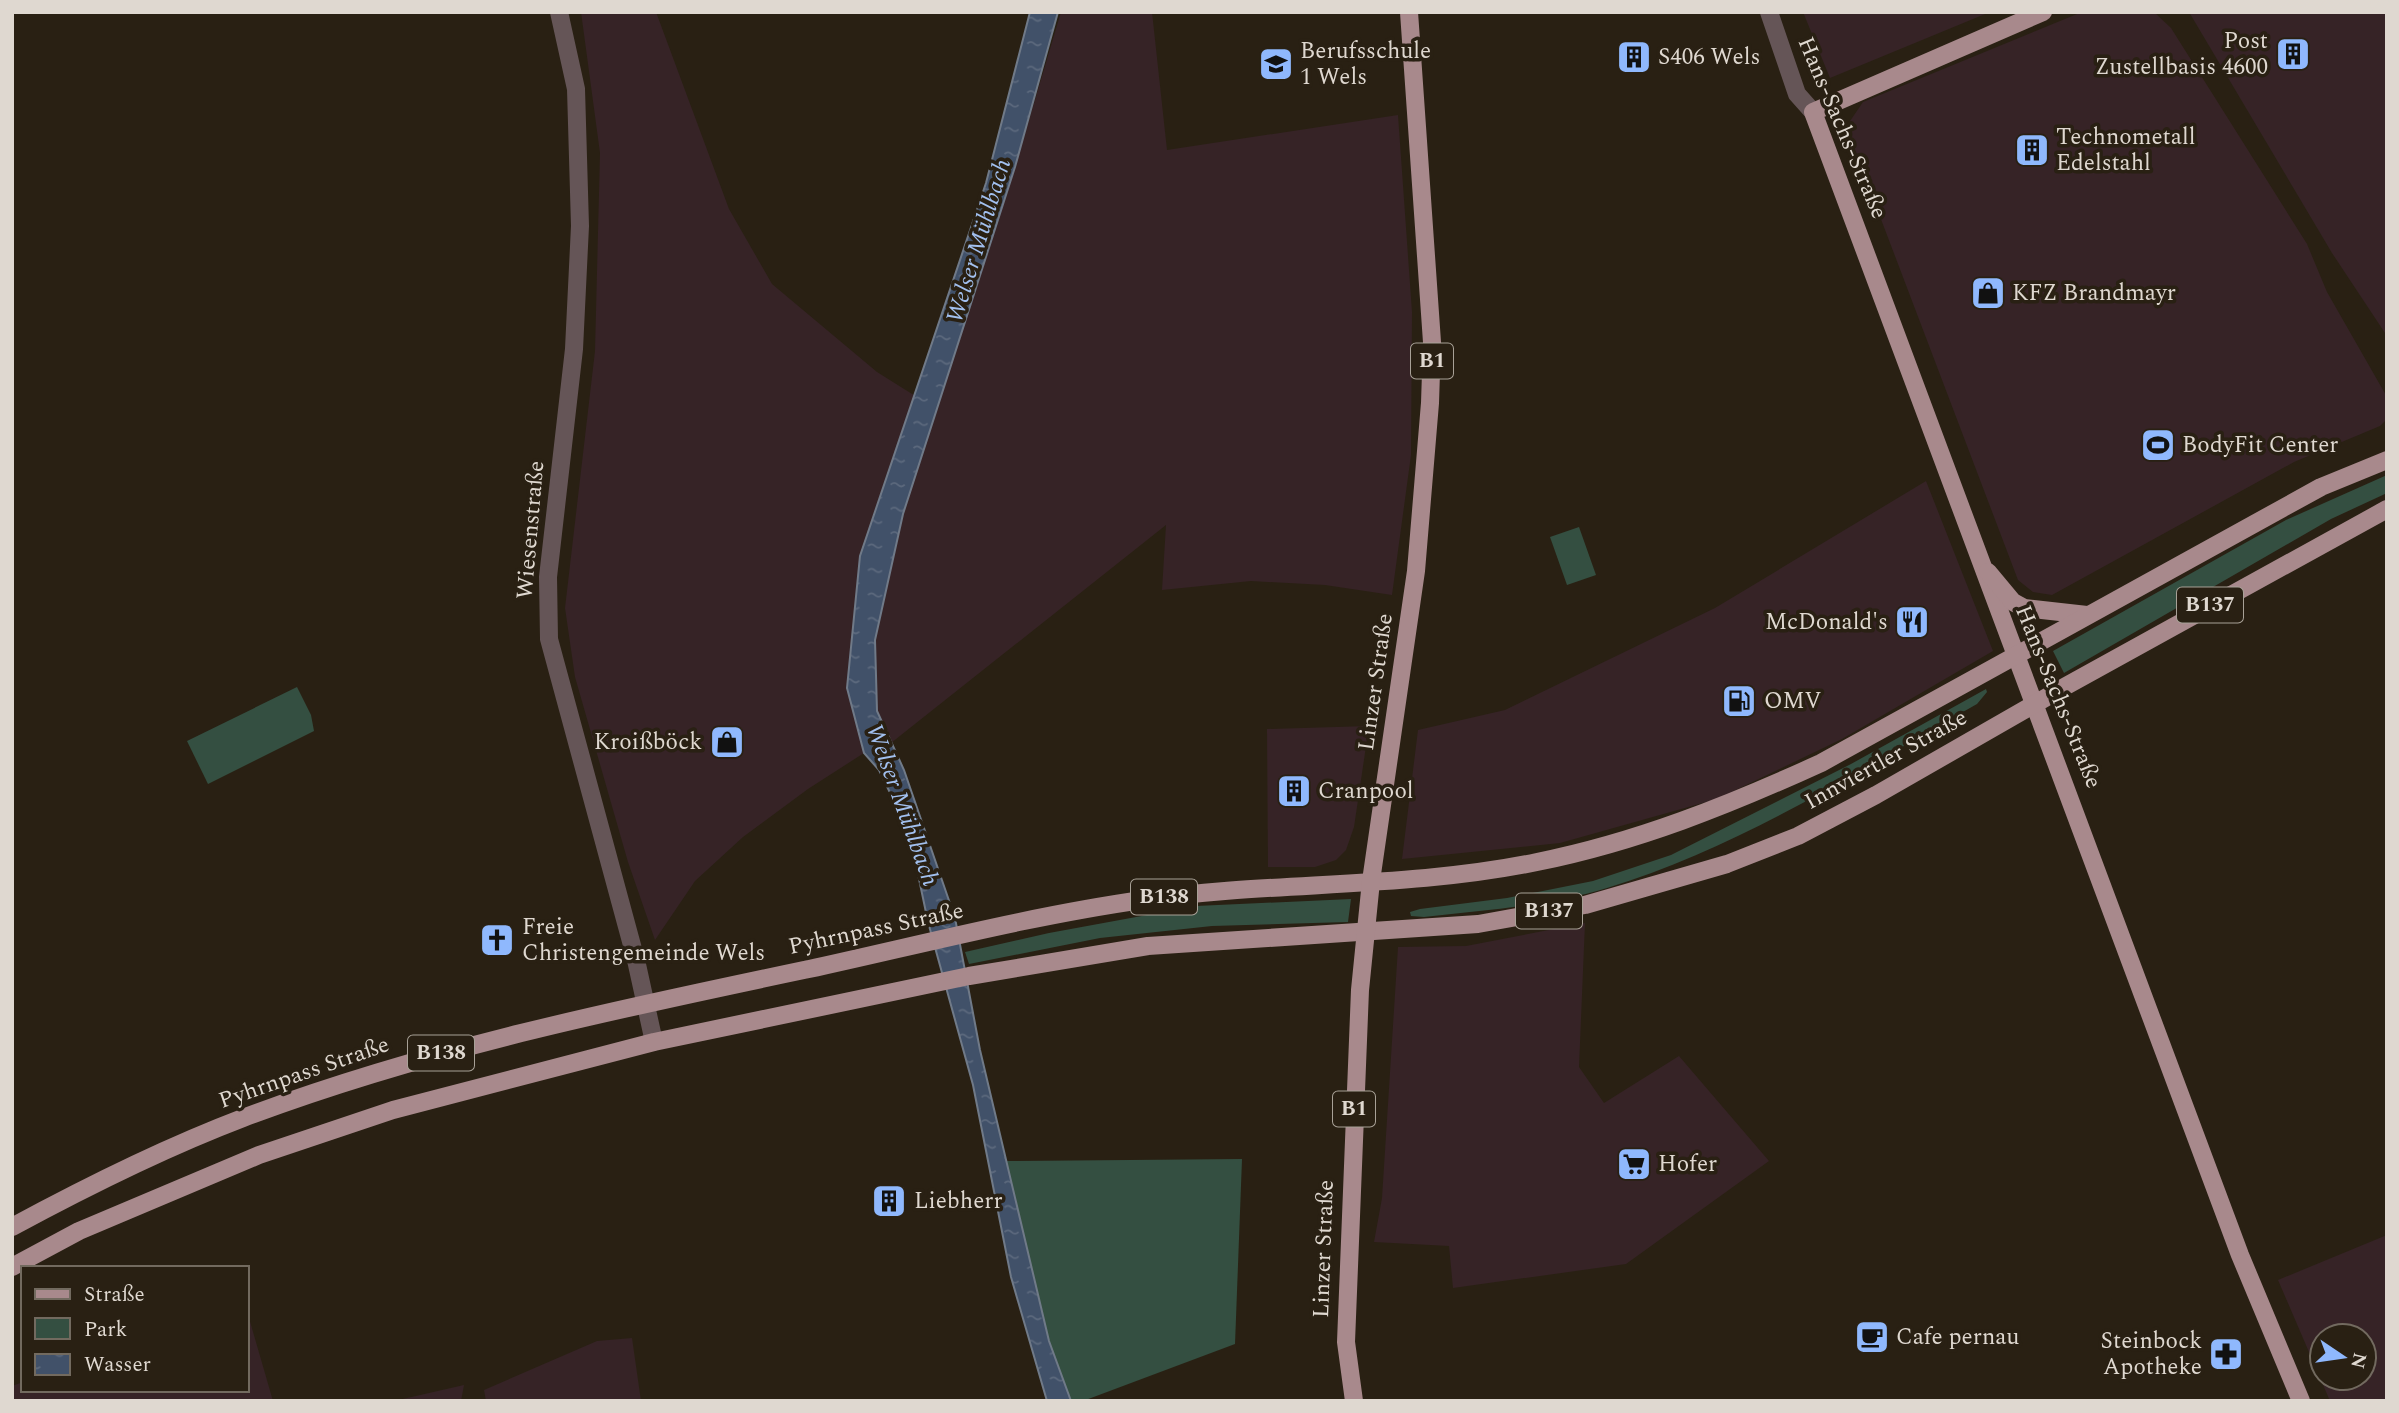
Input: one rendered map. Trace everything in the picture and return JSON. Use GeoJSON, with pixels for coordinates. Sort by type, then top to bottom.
{"type":"FeatureCollection","features":[{"type":"Feature","properties":{"kind":"main road","name":"Linzer Straße"},"geometry":{"type":"LineString","coordinates":[[1354,1401],[1346,1342],[1360,990],[1371,881],[1416,571],[1430,403],[1432,342],[1409,12]]}},
{"type":"Feature","properties":{"kind":"main road"},"geometry":{"type":"LineString","coordinates":[[1813,111],[2043,12]]}},
{"type":"Feature","properties":{"kind":"main road","name":"Hans-Sachs-Straße"},"geometry":{"type":"LineString","coordinates":[[1813,111],[1979,562],[2035,704],[2240,1255],[2301,1401]]}},
{"type":"Feature","properties":{"kind":"main road","name":"Innviertler Straße"},"geometry":{"type":"LineString","coordinates":[[1371,881],[1536,862],[1694,818],[1821,763],[2321,487],[2387,460]]}},
{"type":"Feature","properties":{"kind":"main road","name":"Innviertler Straße"},"geometry":{"type":"LineString","coordinates":[[1366,933],[1478,924],[1585,905],[1727,864],[1798,836],[1876,796],[2035,704],[2387,509]]}},
{"type":"Feature","properties":{"kind":"main road"},"geometry":{"type":"LineString","coordinates":[[1979,562],[2013,601],[2024,608],[2087,615]]}},
{"type":"Feature","properties":{"kind":"main road","name":"Pyhrnpass Straße"},"geometry":{"type":"LineString","coordinates":[[12,1227],[66,1198],[241,1119],[418,1059],[646,1003],[1138,901],[1231,889],[1371,881]]}},
{"type":"Feature","properties":{"kind":"main road","name":"B138"},"geometry":{"type":"LineString","coordinates":[[12,1267],[79,1231],[259,1155],[393,1110],[654,1042],[969,976],[1147,946],[1366,933]]}},
{"type":"Feature","properties":{"kind":"street","name":"Wiesenstraße"},"geometry":{"type":"LineString","coordinates":[[559,12],[576,89],[580,226],[574,349],[548,577],[549,639],[654,1042]]}},
{"type":"Feature","properties":{"kind":"street","name":"Hans-Sachs-Straße"},"geometry":{"type":"LineString","coordinates":[[1769,12],[1797,94],[1813,111]]}},
{"type":"Feature","properties":{"kind":"shaded area"},"geometry":{"type":"Polygon","coordinates":[[[581,12],[656,12],[729,209],[772,284],[877,372],[936,409],[1015,167],[1061,12],[1152,12],[1167,150],[1398,115],[1412,312],[1411,455],[1392,595],[1325,585],[1251,581],[1162,590],[1166,525],[891,743],[877,711],[875,640],[891,566],[847,688],[864,753],[808,789],[743,837],[695,881],[655,940],[628,862],[575,677],[565,608],[595,351],[600,153],[581,12]]]}},
{"type":"Feature","properties":{"kind":"shaded area"},"geometry":{"type":"Polygon","coordinates":[[[1803,12],[1990,12],[1830,78],[1803,12]]]}},
{"type":"Feature","properties":{"kind":"shaded area"},"geometry":{"type":"Polygon","coordinates":[[[2082,12],[2154,12],[2171,28],[2307,244],[2327,292],[2387,397],[2387,419],[2380,426],[2294,462],[2052,595],[2033,592],[2018,580],[1846,127],[1863,102],[2082,12]]]}},
{"type":"Feature","properties":{"kind":"shaded area"},"geometry":{"type":"Polygon","coordinates":[[[2189,12],[2387,12],[2387,336],[2332,253],[2189,12]]]}},
{"type":"Feature","properties":{"kind":"shaded area"},"geometry":{"type":"Polygon","coordinates":[[[1926,481],[1993,651],[1842,739],[1717,799],[1560,843],[1402,859],[1418,730],[1505,710],[1715,608],[1926,481]]]}},
{"type":"Feature","properties":{"kind":"shaded area"},"geometry":{"type":"Polygon","coordinates":[[[1369,726],[1354,827],[1346,850],[1336,860],[1315,867],[1268,867],[1267,729],[1369,726]]]}},
{"type":"Feature","properties":{"kind":"shaded area"},"geometry":{"type":"Polygon","coordinates":[[[1585,923],[1579,1067],[1604,1103],[1679,1056],[1769,1161],[1626,1264],[1453,1288],[1449,1246],[1374,1242],[1382,1198],[1398,947],[1466,946],[1585,923]]]}},
{"type":"Feature","properties":{"kind":"shaded area"},"geometry":{"type":"Polygon","coordinates":[[[2387,1235],[2387,1401],[2330,1401],[2326,1392],[2378,1392],[2378,1322],[2308,1322],[2308,1350],[2278,1280],[2387,1235]]]}},
{"type":"Feature","properties":{"kind":"shaded area"},"geometry":{"type":"Polygon","coordinates":[[[248,1314],[273,1401],[12,1401],[12,1386],[21,1383],[21,1392],[248,1392],[248,1314]]]}},
{"type":"Feature","properties":{"kind":"shaded area"},"geometry":{"type":"Polygon","coordinates":[[[632,1338],[641,1401],[486,1401],[484,1390],[597,1341],[632,1338]]]}},
{"type":"Feature","properties":{"kind":"shaded area"},"geometry":{"type":"Polygon","coordinates":[[[464,1385],[461,1401],[394,1401],[464,1385]]]}},
{"type":"Feature","properties":{"kind":"green space"},"geometry":{"type":"Polygon","coordinates":[[[2387,475],[2387,493],[2331,519],[2064,673],[2053,651],[2286,520],[2387,475]]]}},
{"type":"Feature","properties":{"kind":"green space"},"geometry":{"type":"Polygon","coordinates":[[[1579,527],[1596,575],[1567,585],[1550,537],[1579,527]]]}},
{"type":"Feature","properties":{"kind":"green space"},"geometry":{"type":"Polygon","coordinates":[[[297,687],[311,715],[314,731],[208,784],[187,741],[297,687]]]}},
{"type":"Feature","properties":{"kind":"green space"},"geometry":{"type":"Polygon","coordinates":[[[1986,689],[1987,692],[1977,704],[1797,806],[1704,852],[1656,871],[1607,888],[1562,899],[1424,917],[1411,916],[1410,912],[1420,909],[1507,898],[1593,881],[1671,855],[1851,764],[1986,689]]]}},
{"type":"Feature","properties":{"kind":"green space"},"geometry":{"type":"Polygon","coordinates":[[[1351,899],[1348,922],[1212,926],[1100,938],[969,964],[965,952],[1049,933],[1196,906],[1351,899]]]}},
{"type":"Feature","properties":{"kind":"green space"},"geometry":{"type":"Polygon","coordinates":[[[1242,1159],[1235,1344],[1083,1401],[1071,1401],[1049,1341],[1006,1161],[1242,1159]]]}},
{"type":"Feature","properties":{"kind":"water","name":"Welser Mühlbach"},"geometry":{"type":"Polygon","coordinates":[[[1030,12],[1058,12],[1015,167],[903,514],[875,640],[877,711],[904,770],[955,918],[980,1050],[1049,1341],[1071,1401],[1047,1401],[1011,1277],[973,1085],[928,922],[914,855],[895,803],[879,770],[864,753],[847,688],[860,556],[986,183],[1030,12]]]}},
{"type":"Feature","properties":{"kind":"place","name":"Post Zustellbasis 4600"},"geometry":{"type":"Point","coordinates":[2293,54]}},
{"type":"Feature","properties":{"kind":"place","name":"S406 Wels"},"geometry":{"type":"Point","coordinates":[1634,57]}},
{"type":"Feature","properties":{"kind":"place","name":"Berufsschule 1 Wels"},"geometry":{"type":"Point","coordinates":[1276,64]}},
{"type":"Feature","properties":{"kind":"place","name":"Technometall Edelstahl"},"geometry":{"type":"Point","coordinates":[2032,150]}},
{"type":"Feature","properties":{"kind":"place","name":"KFZ Brandmayr"},"geometry":{"type":"Point","coordinates":[1988,293]}},
{"type":"Feature","properties":{"kind":"place","name":"BodyFit Center"},"geometry":{"type":"Point","coordinates":[2158,445]}},
{"type":"Feature","properties":{"kind":"place","name":"McDonald's"},"geometry":{"type":"Point","coordinates":[1912,622]}},
{"type":"Feature","properties":{"kind":"place","name":"OMV"},"geometry":{"type":"Point","coordinates":[1739,701]}},
{"type":"Feature","properties":{"kind":"place","name":"Kroißböck"},"geometry":{"type":"Point","coordinates":[727,742]}},
{"type":"Feature","properties":{"kind":"place","name":"Cranpool"},"geometry":{"type":"Point","coordinates":[1294,791]}},
{"type":"Feature","properties":{"kind":"place","name":"Freie Christengemeinde Wels"},"geometry":{"type":"Point","coordinates":[497,940]}},
{"type":"Feature","properties":{"kind":"place","name":"Hofer"},"geometry":{"type":"Point","coordinates":[1634,1164]}},
{"type":"Feature","properties":{"kind":"place","name":"Liebherr"},"geometry":{"type":"Point","coordinates":[889,1201]}},
{"type":"Feature","properties":{"kind":"place","name":"Cafe pernau"},"geometry":{"type":"Point","coordinates":[1872,1337]}},
{"type":"Feature","properties":{"kind":"place","name":"Steinbock Apotheke"},"geometry":{"type":"Point","coordinates":[2226,1354]}}]}
